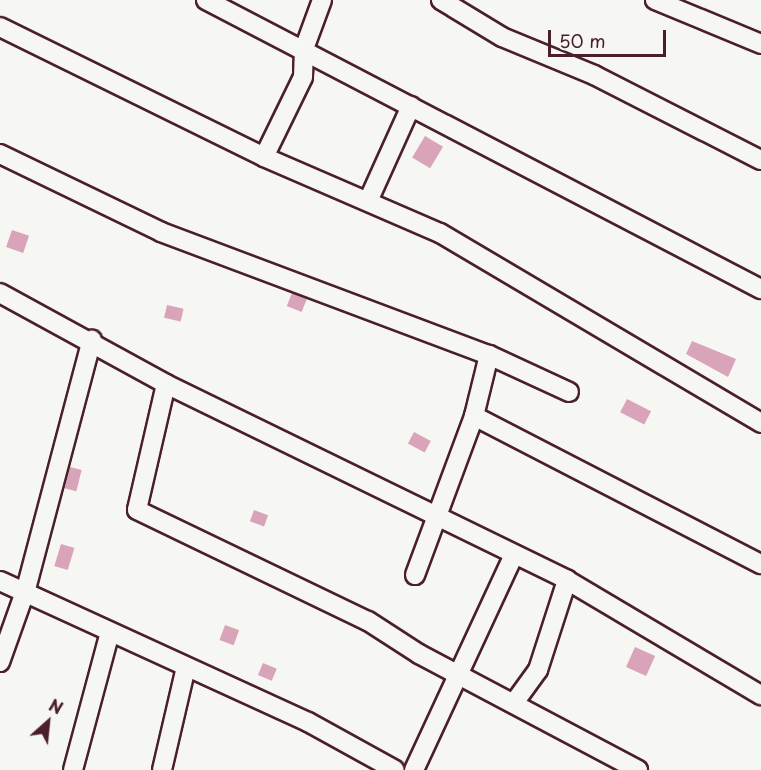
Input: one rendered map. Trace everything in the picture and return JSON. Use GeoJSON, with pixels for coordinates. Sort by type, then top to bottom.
{"type":"FeatureCollection","features":[{"type":"Feature","properties":{"kind":"street"},"geometry":{"type":"LineString","coordinates":[[206,0],[304,49],[761,289]]}},
{"type":"Feature","properties":{"kind":"street"},"geometry":{"type":"LineString","coordinates":[[264,157],[299,86],[307,60],[304,49],[321,0]]}},
{"type":"Feature","properties":{"kind":"street"},"geometry":{"type":"LineString","coordinates":[[441,0],[502,37],[594,75],[761,160]]}},
{"type":"Feature","properties":{"kind":"street"},"geometry":{"type":"LineString","coordinates":[[655,0],[761,44]]}},
{"type":"Feature","properties":{"kind":"street"},"geometry":{"type":"LineString","coordinates":[[0,27],[264,157],[369,199],[498,265],[591,326],[761,423]]}},
{"type":"Feature","properties":{"kind":"street"},"geometry":{"type":"LineString","coordinates":[[369,199],[411,106]]}},
{"type":"Feature","properties":{"kind":"street"},"geometry":{"type":"LineString","coordinates":[[0,154],[161,232],[489,355],[569,392]]}},
{"type":"Feature","properties":{"kind":"street"},"geometry":{"type":"LineString","coordinates":[[2,300],[92,340],[166,384],[567,580],[761,695]]}},
{"type":"Feature","properties":{"kind":"street"},"geometry":{"type":"LineString","coordinates":[[0,662],[26,589],[92,340]]}},
{"type":"Feature","properties":{"kind":"street"},"geometry":{"type":"LineString","coordinates":[[415,575],[474,416],[489,355]]}},
{"type":"Feature","properties":{"kind":"street"},"geometry":{"type":"LineString","coordinates":[[166,384],[137,510],[368,621],[460,674],[638,770]]}},
{"type":"Feature","properties":{"kind":"street"},"geometry":{"type":"LineString","coordinates":[[474,416],[761,564]]}},
{"type":"Feature","properties":{"kind":"street"},"geometry":{"type":"LineString","coordinates":[[414,770],[514,555]]}},
{"type":"Feature","properties":{"kind":"street"},"geometry":{"type":"LineString","coordinates":[[514,703],[538,670],[567,580]]}},
{"type":"Feature","properties":{"kind":"street"},"geometry":{"type":"LineString","coordinates":[[0,581],[26,589],[186,668],[308,722],[395,770]]}},
{"type":"Feature","properties":{"kind":"street"},"geometry":{"type":"LineString","coordinates":[[73,770],[110,632]]}},
{"type":"Feature","properties":{"kind":"street"},"geometry":{"type":"LineString","coordinates":[[162,770],[186,668]]}},
{"type":"Feature","properties":{"kind":"building"},"geometry":{"type":"Polygon","coordinates":[[[425,136],[443,147],[430,168],[412,157],[425,136]]]}},
{"type":"Feature","properties":{"kind":"building"},"geometry":{"type":"Polygon","coordinates":[[[12,230],[29,236],[23,253],[6,247],[12,230]]]}},
{"type":"Feature","properties":{"kind":"building"},"geometry":{"type":"Polygon","coordinates":[[[292,293],[307,299],[302,312],[287,306],[292,293]]]}},
{"type":"Feature","properties":{"kind":"building"},"geometry":{"type":"Polygon","coordinates":[[[167,305],[184,309],[181,321],[164,318],[167,305]]]}},
{"type":"Feature","properties":{"kind":"building"},"geometry":{"type":"Polygon","coordinates":[[[692,341],[736,359],[728,377],[686,354],[692,341]]]}},
{"type":"Feature","properties":{"kind":"building"},"geometry":{"type":"Polygon","coordinates":[[[627,399],[651,411],[644,425],[620,412],[627,399]]]}},
{"type":"Feature","properties":{"kind":"building"},"geometry":{"type":"Polygon","coordinates":[[[414,432],[431,441],[425,452],[408,443],[414,432]]]}},
{"type":"Feature","properties":{"kind":"building"},"geometry":{"type":"Polygon","coordinates":[[[70,467],[82,470],[76,491],[65,488],[70,467]]]}},
{"type":"Feature","properties":{"kind":"building"},"geometry":{"type":"Polygon","coordinates":[[[254,510],[268,515],[264,526],[250,521],[254,510]]]}},
{"type":"Feature","properties":{"kind":"building"},"geometry":{"type":"Polygon","coordinates":[[[61,544],[74,548],[68,570],[54,566],[61,544]]]}},
{"type":"Feature","properties":{"kind":"building"},"geometry":{"type":"Polygon","coordinates":[[[225,625],[239,630],[234,645],[220,640],[225,625]]]}},
{"type":"Feature","properties":{"kind":"building"},"geometry":{"type":"Polygon","coordinates":[[[635,647],[655,656],[646,676],[626,667],[635,647]]]}},
{"type":"Feature","properties":{"kind":"building"},"geometry":{"type":"Polygon","coordinates":[[[263,663],[277,669],[272,681],[258,675],[263,663]]]}}]}
